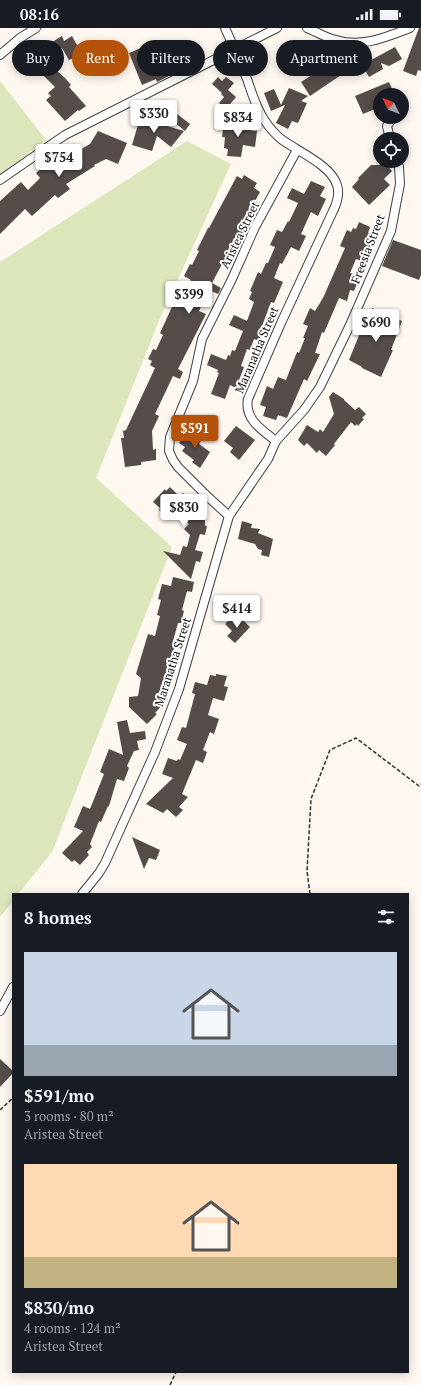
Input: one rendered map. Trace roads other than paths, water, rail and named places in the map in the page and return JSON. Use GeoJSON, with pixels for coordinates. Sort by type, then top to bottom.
{"type":"FeatureCollection","features":[{"type":"Feature","properties":{"kind":"street"},"geometry":{"type":"LineString","coordinates":[[0,55],[20,38],[36,28]]}},
{"type":"Feature","properties":{"kind":"street","name":"Maranatha Street"},"geometry":{"type":"LineString","coordinates":[[225,28],[231,40]]}},
{"type":"Feature","properties":{"kind":"street"},"geometry":{"type":"LineString","coordinates":[[254,40],[277,28]]}},
{"type":"Feature","properties":{"kind":"street"},"geometry":{"type":"LineString","coordinates":[[307,28],[336,40],[365,43],[381,39],[410,28]]}},
{"type":"Feature","properties":{"kind":"street"},"geometry":{"type":"LineString","coordinates":[[0,180],[65,135],[213,61]]}},
{"type":"Feature","properties":{"kind":"street","name":"Maranatha Street"},"geometry":{"type":"LineString","coordinates":[[83,893],[105,863],[155,752],[179,690],[229,516],[268,459],[276,442],[249,416],[247,406],[248,399],[281,323],[337,202],[337,184],[323,167],[279,138],[264,119],[255,102],[246,76]]}},
{"type":"Feature","properties":{"kind":"street","name":"Aristea Street"},"geometry":{"type":"LineString","coordinates":[[229,516],[178,468],[169,451],[170,437],[193,381],[202,339],[232,279],[255,227],[297,150]]}},
{"type":"Feature","properties":{"kind":"street","name":"Freesia Street"},"geometry":{"type":"LineString","coordinates":[[276,442],[304,410],[320,387],[350,325],[391,231],[400,184],[399,168]]}},
{"type":"Feature","properties":{"kind":"street"},"geometry":{"type":"LineString","coordinates":[[0,1011],[12,989]]}}]}
